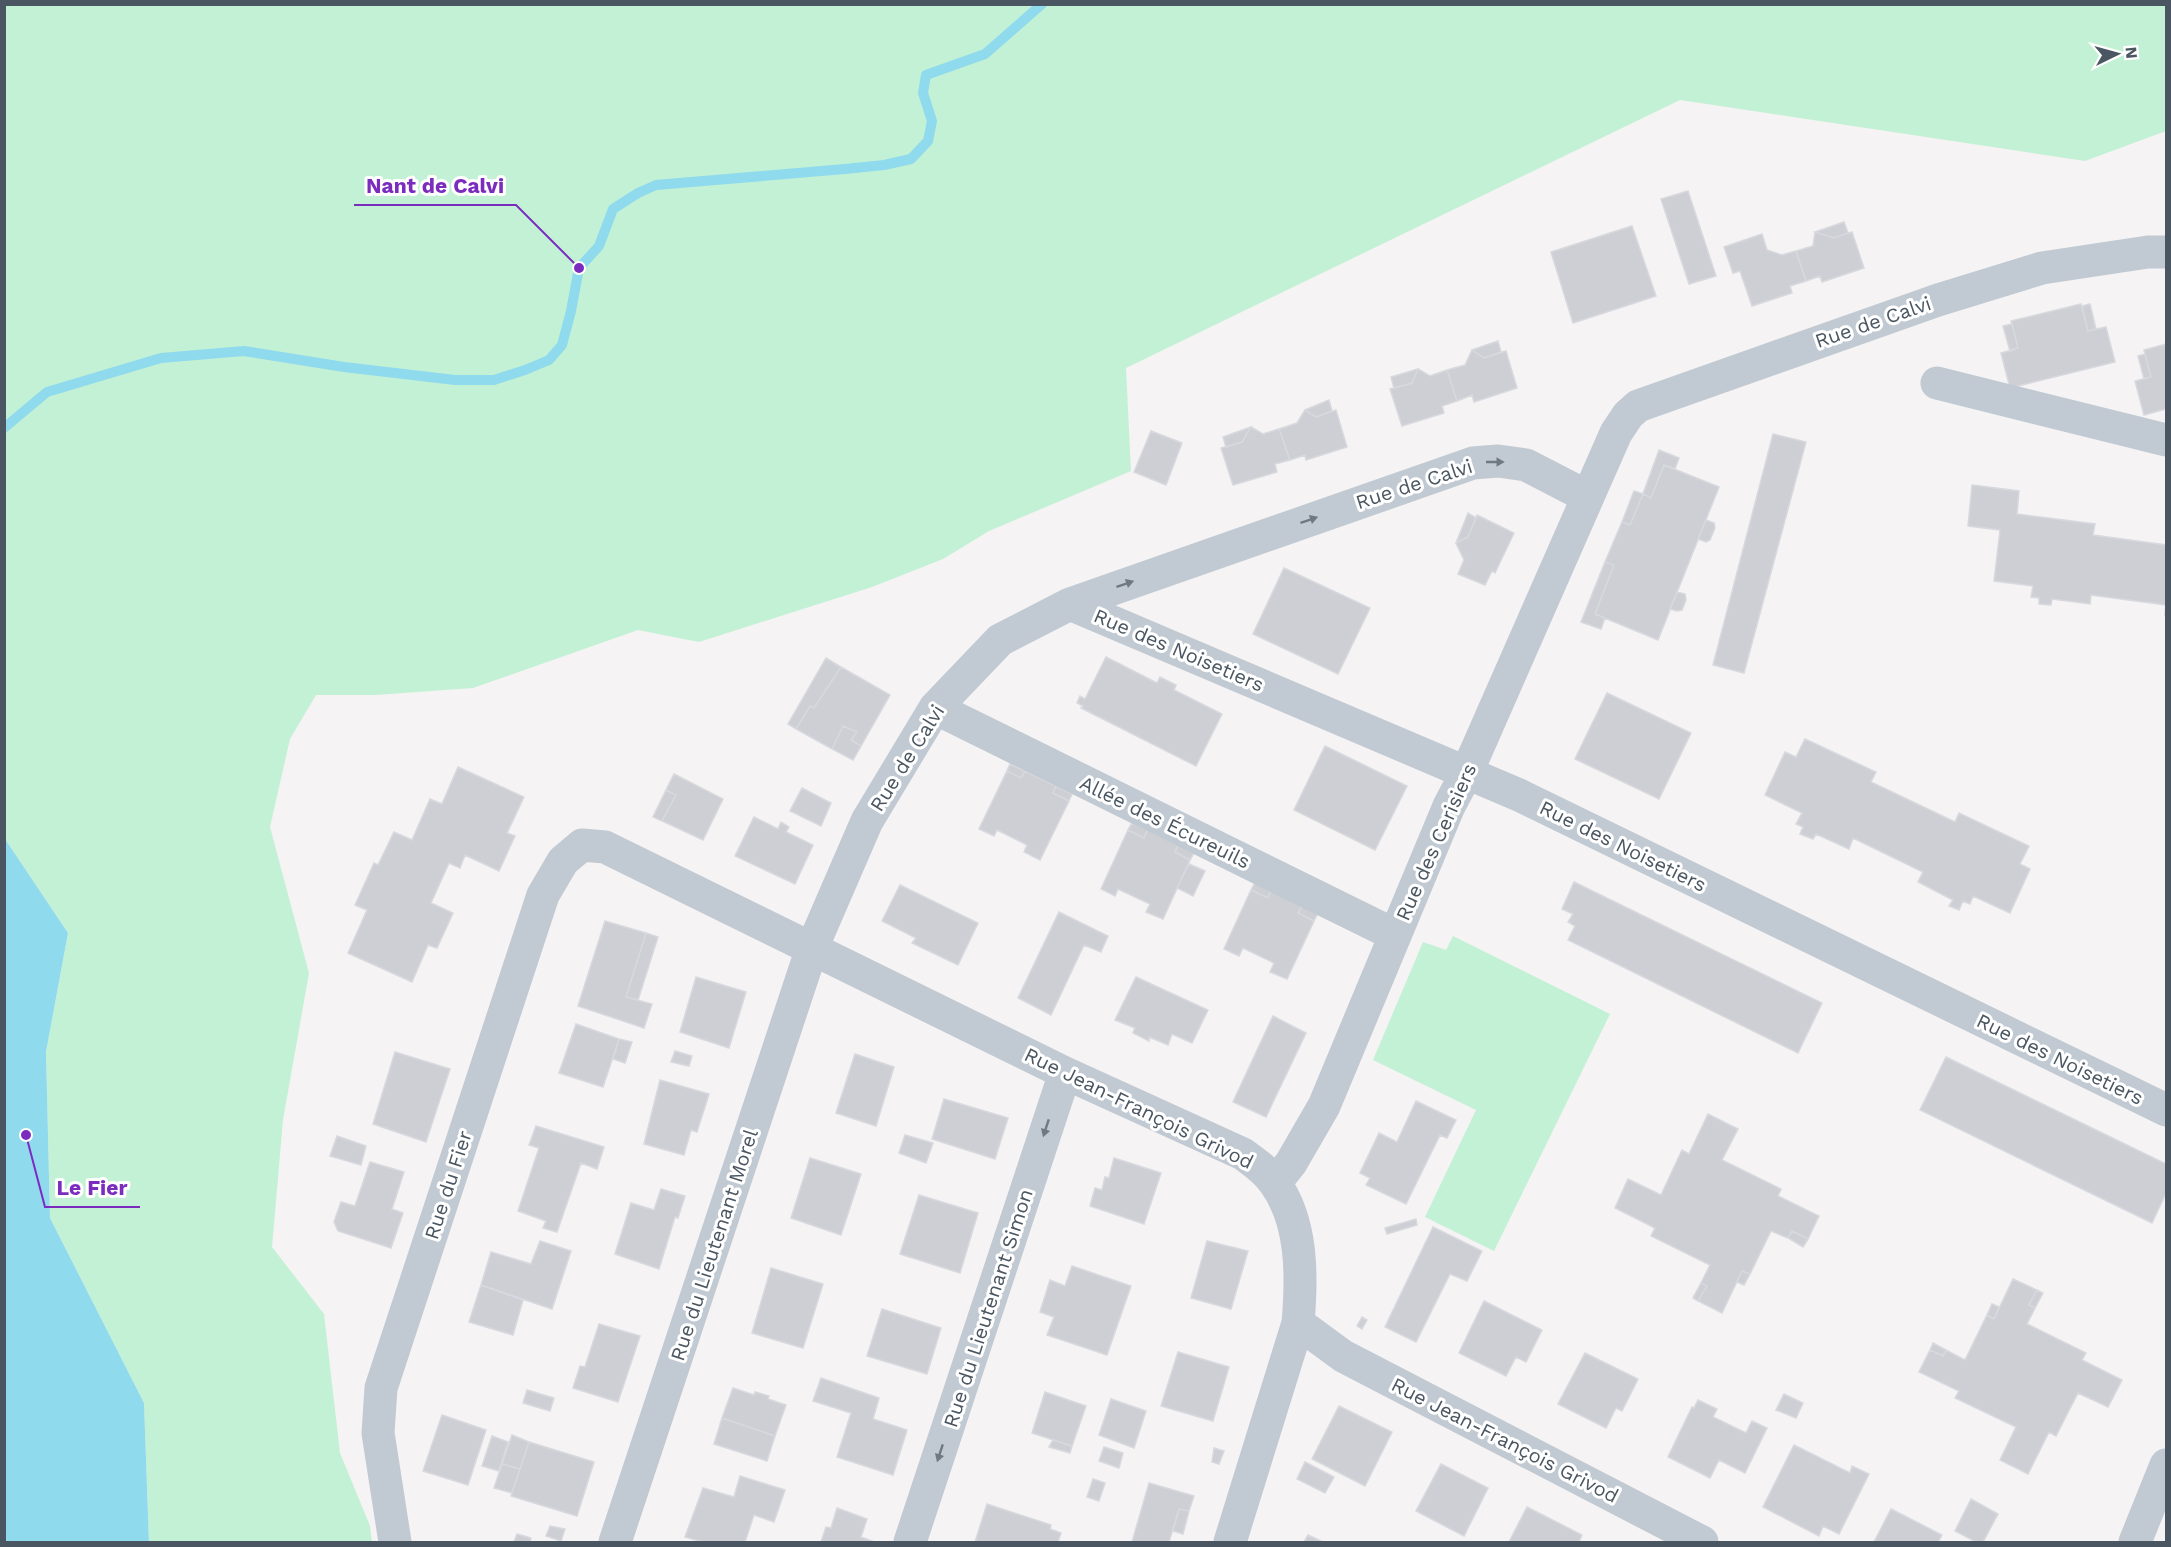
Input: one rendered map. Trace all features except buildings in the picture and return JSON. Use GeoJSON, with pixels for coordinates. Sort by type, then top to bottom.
{"type":"FeatureCollection","features":[{"type":"Feature","properties":{"kind":"street","name":"Rue de Calvi"},"geometry":{"type":"LineString","coordinates":[[812,948],[867,821],[935,708],[1000,640],[1070,604],[1473,463],[1497,461],[1526,465],[1588,496],[1616,433],[1628,415],[1638,406],[1938,300],[2042,268],[2148,252],[2166,252]]}},
{"type":"Feature","properties":{"kind":"street"},"geometry":{"type":"LineString","coordinates":[[1937,383],[2166,440]]}},
{"type":"Feature","properties":{"kind":"street","name":"Rue des Cerisiers"},"geometry":{"type":"LineString","coordinates":[[1275,1183],[1291,1163],[1324,1106],[1449,807],[1467,772],[1588,496]]}},
{"type":"Feature","properties":{"kind":"street","name":"Rue des Noisetiers"},"geometry":{"type":"LineString","coordinates":[[1070,604],[1519,795],[2166,1110]]}},
{"type":"Feature","properties":{"kind":"street","name":"Allée des Écureuils"},"geometry":{"type":"LineString","coordinates":[[935,708],[1395,935]]}},
{"type":"Feature","properties":{"kind":"street","name":"Rue Jean-François Grivod"},"geometry":{"type":"LineString","coordinates":[[582,845],[605,847],[1065,1073],[1243,1154],[1261,1166],[1275,1183],[1295,1228],[1300,1267],[1298,1323],[1343,1356],[1702,1542]]}},
{"type":"Feature","properties":{"kind":"street","name":"Rue du Fier"},"geometry":{"type":"LineString","coordinates":[[395,1542],[378,1433],[381,1388],[543,895],[563,861],[582,845]]}},
{"type":"Feature","properties":{"kind":"street","name":"Rue du Lieutenant Morel"},"geometry":{"type":"LineString","coordinates":[[615,1542],[812,948]]}},
{"type":"Feature","properties":{"kind":"street","name":"Rue du Lieutenant Simon"},"geometry":{"type":"LineString","coordinates":[[910,1542],[1065,1073]]}},
{"type":"Feature","properties":{"kind":"street"},"geometry":{"type":"LineString","coordinates":[[1230,1542],[1298,1323]]}},
{"type":"Feature","properties":{"kind":"street"},"geometry":{"type":"LineString","coordinates":[[2135,1542],[2166,1465]]}},
{"type":"Feature","properties":{"kind":"green space"},"geometry":{"type":"Polygon","coordinates":[[[4,5],[2166,5],[2166,131],[2085,161],[1680,100],[1126,368],[1131,471],[989,531],[943,559],[872,587],[699,642],[638,630],[473,688],[376,695],[316,695],[290,739],[270,827],[309,973],[283,1120],[272,1247],[324,1314],[340,1453],[370,1526],[372,1542],[149,1542],[144,1403],[50,1218],[46,1052],[68,933],[5,839],[4,5]]]}},
{"type":"Feature","properties":{"kind":"green space"},"geometry":{"type":"Polygon","coordinates":[[[1453,936],[1610,1014],[1494,1251],[1425,1217],[1476,1110],[1373,1060],[1423,942],[1446,950],[1453,936]]]}},
{"type":"Feature","properties":{"kind":"water"},"geometry":{"type":"Polygon","coordinates":[[[5,839],[68,933],[46,1052],[50,1218],[144,1403],[149,1542],[5,1542],[5,839]]]}},
{"type":"Feature","properties":{"kind":"waterway"},"geometry":{"type":"LineString","coordinates":[[4,428],[47,392],[161,358],[244,351],[344,367],[455,380],[494,380],[525,370],[549,360],[562,345],[579,268],[599,246],[613,209],[656,185],[845,169],[884,165],[911,159],[928,141],[932,121],[923,93],[926,75],[985,54],[1042,4]]}},
{"type":"Feature","properties":{"kind":"place","name":"Nant de Calvi"},"geometry":{"type":"Point","coordinates":[579,268]}},
{"type":"Feature","properties":{"kind":"place","name":"Le Fier"},"geometry":{"type":"Point","coordinates":[26,1135]}}]}
